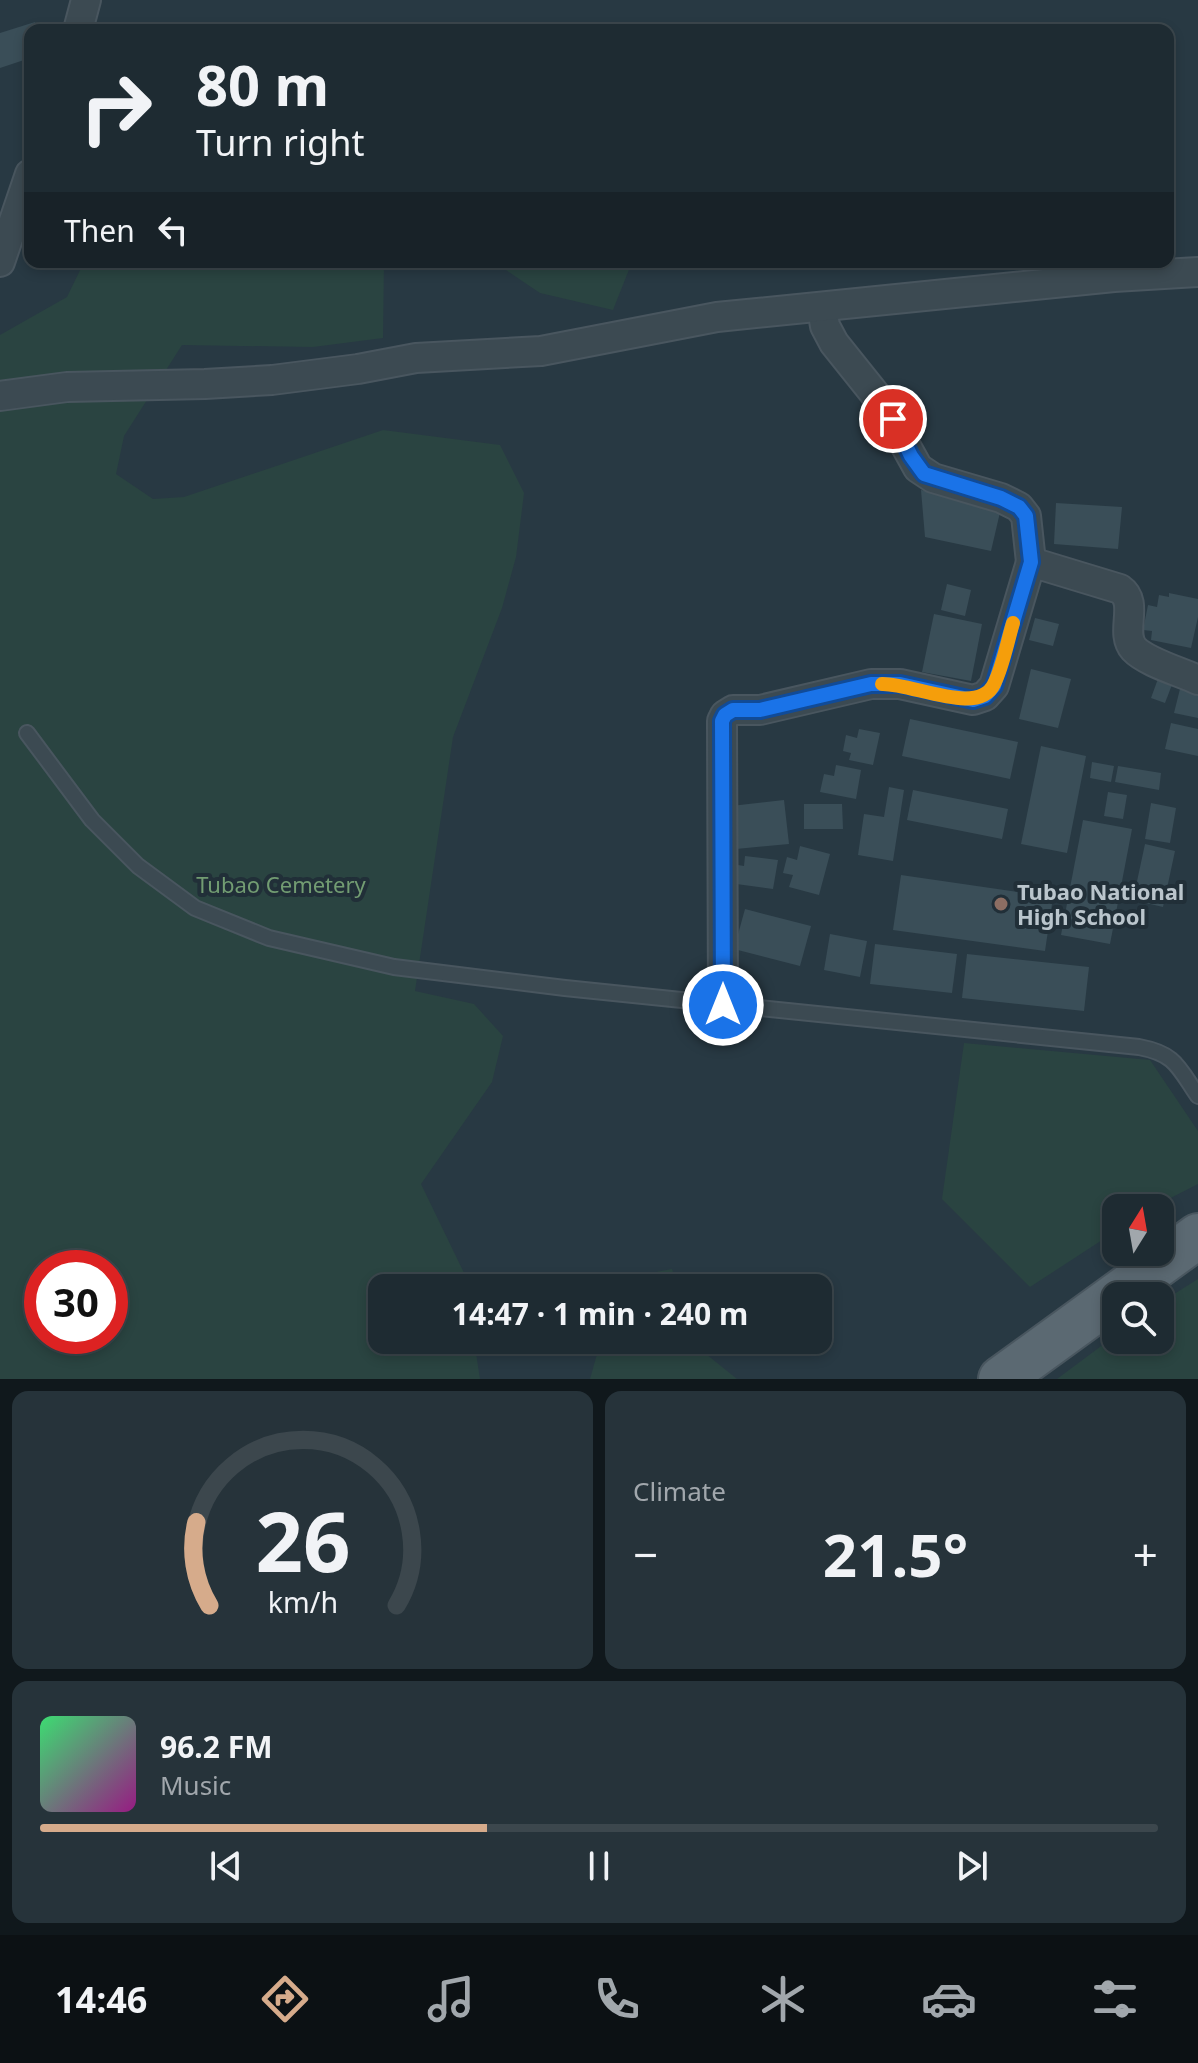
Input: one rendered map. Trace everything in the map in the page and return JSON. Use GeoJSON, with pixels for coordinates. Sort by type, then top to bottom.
{"type":"FeatureCollection","features":[{"type":"Feature","properties":{"kind":"main road"},"geometry":{"type":"LineString","coordinates":[[1001,1379],[1198,1236]]}},
{"type":"Feature","properties":{"kind":"street"},"geometry":{"type":"LineString","coordinates":[[80,24],[86,0]]}},
{"type":"Feature","properties":{"kind":"street"},"geometry":{"type":"LineString","coordinates":[[0,262],[24,192]]}},
{"type":"Feature","properties":{"kind":"street"},"geometry":{"type":"LineString","coordinates":[[0,396],[67,387],[272,380],[416,358],[541,351],[717,317],[1114,277],[1198,272]]}},
{"type":"Feature","properties":{"kind":"street"},"geometry":{"type":"LineString","coordinates":[[723,1005],[722,721],[725,715],[733,710],[760,710],[871,684],[900,684],[973,700],[985,696],[994,686],[1031,562],[1026,516],[1019,507],[1001,498],[933,478],[918,468],[887,411],[834,343],[825,326],[822,308]]}},
{"type":"Feature","properties":{"kind":"street"},"geometry":{"type":"LineString","coordinates":[[1031,562],[1120,589],[1129,600],[1129,638],[1132,647],[1198,680]]}},
{"type":"Feature","properties":{"kind":"lane"},"geometry":{"type":"LineString","coordinates":[[27,733],[92,820],[138,866],[195,908],[269,938],[394,967],[1150,1049],[1160,1051],[1174,1061],[1198,1096]]}},
{"type":"Feature","properties":{"kind":"green space","name":"Tubao Cemetery"},"geometry":{"type":"Polygon","coordinates":[[[81,268],[384,268],[383,338],[313,347],[182,345],[124,436],[116,474],[153,499],[184,497],[383,430],[500,445],[524,493],[516,557],[502,608],[453,737],[415,991],[474,1004],[503,1036],[492,1082],[421,1184],[465,1274],[368,1274],[368,1354],[476,1354],[480,1379],[0,1379],[0,335],[67,297],[81,268]]]}},
{"type":"Feature","properties":{"kind":"green space"},"geometry":{"type":"Polygon","coordinates":[[[503,268],[630,268],[613,310],[540,293],[503,268]]]}},
{"type":"Feature","properties":{"kind":"green space"},"geometry":{"type":"Polygon","coordinates":[[[964,1043],[1150,1060],[1198,1131],[1198,1184],[1174,1196],[1102,1194],[1102,1240],[1030,1287],[942,1199],[964,1043]]]}},
{"type":"Feature","properties":{"kind":"green space"},"geometry":{"type":"Polygon","coordinates":[[[672,1269],[674,1274],[645,1274],[672,1269]]]}},
{"type":"Feature","properties":{"kind":"green space"},"geometry":{"type":"Polygon","coordinates":[[[1198,1279],[1198,1379],[1057,1379],[1102,1345],[1102,1354],[1174,1354],[1174,1294],[1198,1279]]]}},
{"type":"Feature","properties":{"kind":"green space"},"geometry":{"type":"Polygon","coordinates":[[[597,1354],[706,1354],[737,1379],[590,1379],[597,1354]]]}},
{"type":"Feature","properties":{"kind":"building"},"geometry":{"type":"Polygon","coordinates":[[[24,25],[24,60],[0,68],[0,33],[24,25]]]}},
{"type":"Feature","properties":{"kind":"building"},"geometry":{"type":"Polygon","coordinates":[[[921,490],[1001,508],[991,551],[925,537],[921,490]]]}},
{"type":"Feature","properties":{"kind":"building"},"geometry":{"type":"Polygon","coordinates":[[[1056,503],[1122,507],[1118,549],[1054,544],[1056,503]]]}},
{"type":"Feature","properties":{"kind":"building"},"geometry":{"type":"Polygon","coordinates":[[[947,584],[971,590],[965,616],[941,610],[947,584]]]}},
{"type":"Feature","properties":{"kind":"building"},"geometry":{"type":"Polygon","coordinates":[[[1169,593],[1198,599],[1198,617],[1191,648],[1151,640],[1152,631],[1143,630],[1148,605],[1157,607],[1159,595],[1169,597],[1169,593]]]}},
{"type":"Feature","properties":{"kind":"building"},"geometry":{"type":"Polygon","coordinates":[[[934,614],[982,624],[971,681],[922,672],[934,614]]]}},
{"type":"Feature","properties":{"kind":"building"},"geometry":{"type":"Polygon","coordinates":[[[1035,618],[1059,624],[1053,646],[1029,640],[1035,618]]]}},
{"type":"Feature","properties":{"kind":"building"},"geometry":{"type":"Polygon","coordinates":[[[1031,669],[1071,679],[1058,728],[1019,719],[1031,669]]]}},
{"type":"Feature","properties":{"kind":"building"},"geometry":{"type":"Polygon","coordinates":[[[1159,676],[1173,682],[1165,703],[1151,698],[1159,676]]]}},
{"type":"Feature","properties":{"kind":"building"},"geometry":{"type":"Polygon","coordinates":[[[1180,689],[1198,693],[1198,718],[1174,713],[1180,689]]]}},
{"type":"Feature","properties":{"kind":"building"},"geometry":{"type":"Polygon","coordinates":[[[910,719],[1018,742],[1010,779],[902,756],[910,719]]]}},
{"type":"Feature","properties":{"kind":"building"},"geometry":{"type":"Polygon","coordinates":[[[1171,723],[1198,729],[1198,756],[1165,749],[1171,723]]]}},
{"type":"Feature","properties":{"kind":"building"},"geometry":{"type":"Polygon","coordinates":[[[859,729],[880,733],[873,765],[849,760],[851,753],[843,751],[846,735],[857,738],[859,729]]]}},
{"type":"Feature","properties":{"kind":"building"},"geometry":{"type":"Polygon","coordinates":[[[1041,746],[1086,756],[1067,853],[1021,844],[1041,746]]]}},
{"type":"Feature","properties":{"kind":"building"},"geometry":{"type":"Polygon","coordinates":[[[1092,762],[1114,766],[1111,782],[1090,778],[1092,762]]]}},
{"type":"Feature","properties":{"kind":"building"},"geometry":{"type":"Polygon","coordinates":[[[836,765],[861,770],[856,799],[820,792],[824,774],[834,776],[836,765]]]}},
{"type":"Feature","properties":{"kind":"building"},"geometry":{"type":"Polygon","coordinates":[[[1118,766],[1161,773],[1159,790],[1115,782],[1118,766]]]}},
{"type":"Feature","properties":{"kind":"building"},"geometry":{"type":"Polygon","coordinates":[[[889,787],[904,790],[893,861],[858,855],[864,814],[884,817],[889,787]]]}},
{"type":"Feature","properties":{"kind":"building"},"geometry":{"type":"Polygon","coordinates":[[[913,790],[1008,809],[1002,839],[907,820],[913,790]]]}},
{"type":"Feature","properties":{"kind":"building"},"geometry":{"type":"Polygon","coordinates":[[[1108,792],[1127,795],[1123,819],[1104,816],[1108,792]]]}},
{"type":"Feature","properties":{"kind":"building"},"geometry":{"type":"Polygon","coordinates":[[[784,800],[789,844],[736,849],[731,806],[784,800]]]}},
{"type":"Feature","properties":{"kind":"building"},"geometry":{"type":"Polygon","coordinates":[[[1151,803],[1176,808],[1170,843],[1145,839],[1151,803]]]}},
{"type":"Feature","properties":{"kind":"building"},"geometry":{"type":"Polygon","coordinates":[[[804,804],[842,804],[843,829],[804,829],[804,804]]]}},
{"type":"Feature","properties":{"kind":"building"},"geometry":{"type":"Polygon","coordinates":[[[1083,820],[1132,829],[1110,944],[1061,935],[1083,820]]]}},
{"type":"Feature","properties":{"kind":"building"},"geometry":{"type":"Polygon","coordinates":[[[1145,844],[1175,851],[1163,907],[1133,900],[1145,844]]]}},
{"type":"Feature","properties":{"kind":"building"},"geometry":{"type":"Polygon","coordinates":[[[800,846],[830,854],[819,895],[789,887],[793,875],[783,873],[787,857],[797,860],[800,846]]]}},
{"type":"Feature","properties":{"kind":"building"},"geometry":{"type":"Polygon","coordinates":[[[745,856],[778,860],[773,889],[729,883],[732,864],[744,866],[745,856]]]}},
{"type":"Feature","properties":{"kind":"building"},"geometry":{"type":"Polygon","coordinates":[[[901,875],[1053,897],[1045,951],[893,930],[901,875]]]}},
{"type":"Feature","properties":{"kind":"building"},"geometry":{"type":"Polygon","coordinates":[[[745,909],[811,926],[800,966],[734,949],[745,909]]]}},
{"type":"Feature","properties":{"kind":"building"},"geometry":{"type":"Polygon","coordinates":[[[830,934],[867,941],[860,977],[824,970],[830,934]]]}},
{"type":"Feature","properties":{"kind":"building"},"geometry":{"type":"Polygon","coordinates":[[[875,944],[957,954],[952,993],[870,984],[875,944]]]}},
{"type":"Feature","properties":{"kind":"building"},"geometry":{"type":"Polygon","coordinates":[[[967,954],[1089,967],[1084,1011],[962,998],[967,954]]]}},
{"type":"Feature","properties":{"kind":"slow traffic"},"geometry":{"type":"LineString","coordinates":[[882,684],[900,684],[959,699],[973,700],[985,696],[994,686],[1013,623]]}},
{"type":"Feature","properties":{"kind":"place","name":"Tubao National High School"},"geometry":{"type":"Point","coordinates":[1001,904]}},
{"type":"Feature","properties":{"kind":"route"},"geometry":{"type":"LineString","coordinates":[[723,1005],[722,721],[725,715],[733,710],[760,710],[871,684],[900,684],[959,699],[973,700],[985,696],[994,686],[1031,562],[1026,516],[1019,507],[1001,498],[924,474],[911,456],[893,419]]}}]}
